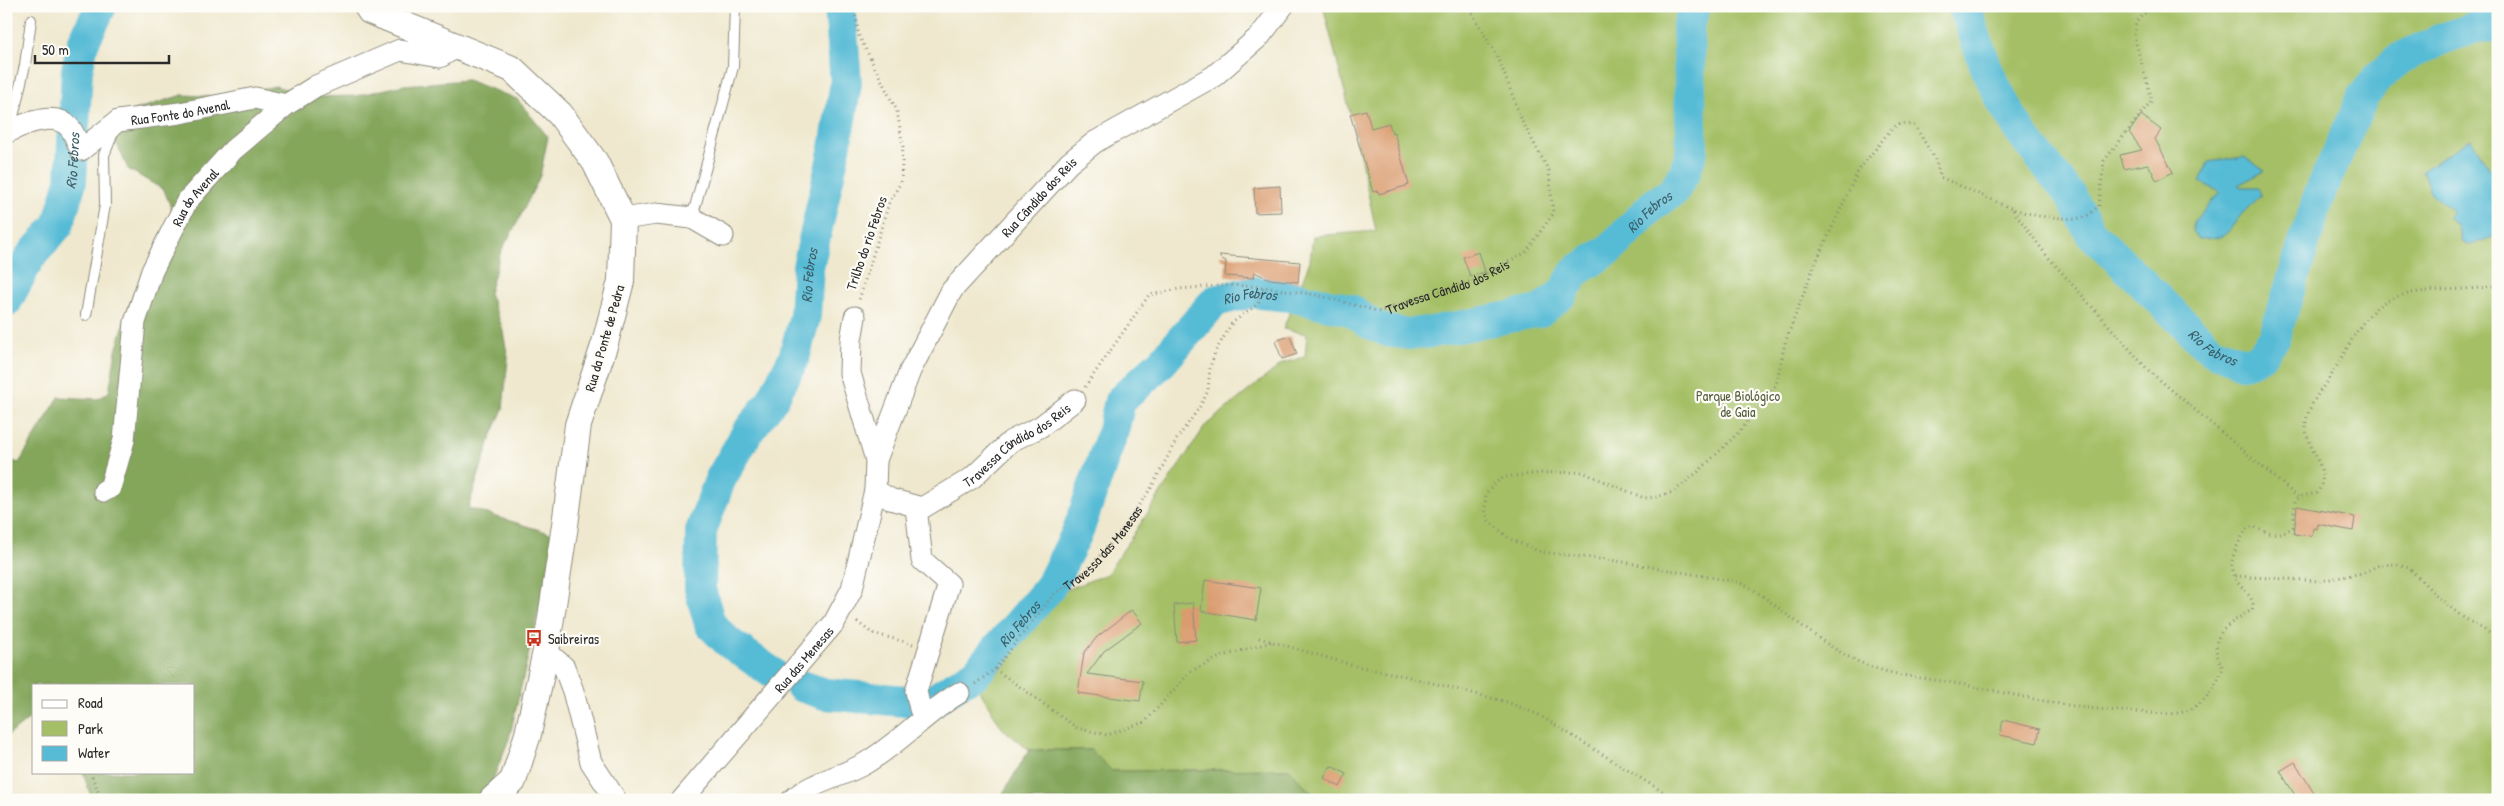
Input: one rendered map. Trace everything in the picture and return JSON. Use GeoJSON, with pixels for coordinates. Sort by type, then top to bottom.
{"type":"FeatureCollection","features":[{"type":"Feature","properties":{"kind":"street","name":"Rua da Ponte de Pedra"},"geometry":{"type":"LineString","coordinates":[[368,6],[370,11],[456,48],[512,69],[560,114],[595,162],[623,220],[621,280],[605,344],[578,425],[566,525],[546,652]]}},
{"type":"Feature","properties":{"kind":"street","name":"Rua Cândido dos Reis"},"geometry":{"type":"LineString","coordinates":[[876,460],[910,371],[952,290],[1069,163],[1095,142],[1214,76],[1260,36],[1283,6]]}},
{"type":"Feature","properties":{"kind":"street","name":"Rua do Avenal"},"geometry":{"type":"LineString","coordinates":[[104,491],[110,488],[124,440],[135,322],[152,271],[187,201],[233,150],[286,105],[316,86],[400,50],[440,57],[456,48]]}},
{"type":"Feature","properties":{"kind":"street","name":"Rua Fonte do Avenal"},"geometry":{"type":"LineString","coordinates":[[10,130],[28,122],[55,119],[73,135],[81,150],[118,121],[180,113],[255,98],[286,105]]}},
{"type":"Feature","properties":{"kind":"street"},"geometry":{"type":"LineString","coordinates":[[623,220],[656,214],[692,218],[723,236]]}},
{"type":"Feature","properties":{"kind":"street","name":"Rua Cândido dos Reis"},"geometry":{"type":"LineString","coordinates":[[855,317],[851,340],[850,373],[876,460],[875,490]]}},
{"type":"Feature","properties":{"kind":"street","name":"Travessa Cândido dos Reis"},"geometry":{"type":"LineString","coordinates":[[916,507],[922,508],[935,502],[972,478],[1011,441],[1040,427],[1075,400]]}},
{"type":"Feature","properties":{"kind":"street"},"geometry":{"type":"LineString","coordinates":[[792,800],[830,778],[864,764],[902,739],[921,705],[928,648],[949,584],[922,560],[916,507],[890,499],[875,490]]}},
{"type":"Feature","properties":{"kind":"street","name":"Rua das Menesas"},"geometry":{"type":"LineString","coordinates":[[682,800],[834,623],[852,589],[875,490]]}},
{"type":"Feature","properties":{"kind":"street"},"geometry":{"type":"LineString","coordinates":[[492,800],[513,781],[528,734],[546,652],[564,667],[573,691],[591,762],[616,800]]}},
{"type":"Feature","properties":{"kind":"street"},"geometry":{"type":"LineString","coordinates":[[921,705],[960,693]]}},
{"type":"Feature","properties":{"kind":"lane"},"geometry":{"type":"LineString","coordinates":[[692,218],[733,67],[735,6]]}},
{"type":"Feature","properties":{"kind":"lane"},"geometry":{"type":"LineString","coordinates":[[10,130],[25,65],[31,20]]}},
{"type":"Feature","properties":{"kind":"lane"},"geometry":{"type":"LineString","coordinates":[[86,315],[105,205],[104,155],[118,121]]}},
{"type":"Feature","properties":{"kind":"path","name":"Trilho do rio Febros"},"geometry":{"type":"LineString","coordinates":[[854,6],[859,36],[897,111],[903,146],[901,182],[889,203],[869,262],[855,317]]}},
{"type":"Feature","properties":{"kind":"path","name":"Travessa Cândido dos Reis"},"geometry":{"type":"LineString","coordinates":[[1075,400],[1148,295],[1179,289],[1222,285],[1263,287],[1317,294],[1380,312],[1412,299],[1472,281],[1525,253],[1553,214],[1550,171],[1523,123],[1499,60],[1468,6]]}},
{"type":"Feature","properties":{"kind":"path"},"geometry":{"type":"LineString","coordinates":[[2152,6],[2136,22],[2134,36],[2152,100],[2104,161],[2099,206],[2086,217],[2074,219],[2038,216],[2013,209],[1940,177],[1936,161],[1915,126],[1902,123],[1892,128],[1858,171],[1812,270],[1785,343],[1776,385],[1763,405],[1740,431],[1699,471],[1673,492],[1657,497],[1644,498],[1582,472],[1540,473],[1504,477],[1493,484],[1486,494],[1485,509],[1488,520],[1510,538],[1541,552],[1617,561],[1738,582],[1751,588],[1840,652],[1864,664],[1910,677],[1957,683],[2071,707],[2112,712],[2178,713],[2198,705],[2215,688],[2223,668],[2216,657],[2216,646],[2224,627],[2252,610],[2254,605],[2251,596],[2240,588],[2232,571],[2234,556],[2246,529],[2253,526],[2262,532],[2270,533],[2289,530],[2293,526],[2294,504],[2298,497]]}},
{"type":"Feature","properties":{"kind":"path"},"geometry":{"type":"LineString","coordinates":[[2013,209],[2047,256],[2148,370],[2298,497],[2317,494],[2323,479],[2306,430],[2307,416],[2313,402],[2374,309],[2410,293],[2498,285]]}},
{"type":"Feature","properties":{"kind":"path","name":"Travessa das Menesas"},"geometry":{"type":"LineString","coordinates":[[960,693],[980,682],[995,669],[1054,594],[1087,570],[1120,533],[1151,488],[1177,439],[1199,408],[1208,391],[1210,367],[1215,352],[1232,323],[1258,304],[1263,287]]}},
{"type":"Feature","properties":{"kind":"path"},"geometry":{"type":"LineString","coordinates":[[2235,576],[2320,581],[2363,573],[2379,565],[2394,564],[2409,568],[2450,607],[2498,638]]}},
{"type":"Feature","properties":{"kind":"path"},"geometry":{"type":"LineString","coordinates":[[852,589],[856,621],[872,633],[884,638],[928,648]]}},
{"type":"Feature","properties":{"kind":"path"},"geometry":{"type":"LineString","coordinates":[[1259,638],[1356,666],[1405,676],[1507,702],[1539,715],[1676,800]]}},
{"type":"Feature","properties":{"kind":"path"},"geometry":{"type":"LineString","coordinates":[[995,669],[1077,728],[1107,735],[1144,722],[1191,671],[1220,657],[1272,642]]}},
{"type":"Feature","properties":{"kind":"path"},"geometry":{"type":"LineString","coordinates":[[91,774],[102,800]]}},
{"type":"Feature","properties":{"kind":"green space","name":"Parque Biológico de Gaia"},"geometry":{"type":"Polygon","coordinates":[[[1323,6],[2498,6],[2498,793],[2493,800],[1318,800],[1289,769],[1112,771],[1091,750],[1029,750],[1002,728],[978,688],[1006,665],[1034,622],[1052,602],[1068,589],[1107,574],[1206,425],[1283,363],[1305,357],[1307,334],[1283,329],[1310,261],[1313,236],[1376,231],[1356,136],[1323,6]]]}},
{"type":"Feature","properties":{"kind":"green space"},"geometry":{"type":"Polygon","coordinates":[[[467,80],[517,99],[548,137],[540,176],[501,251],[489,293],[502,327],[508,358],[503,409],[491,437],[468,508],[556,535],[509,739],[487,794],[481,800],[92,800],[84,774],[195,774],[195,684],[32,684],[32,717],[6,737],[6,459],[19,463],[59,397],[98,399],[109,392],[116,351],[129,306],[173,212],[164,190],[128,169],[110,128],[126,113],[182,95],[228,97],[275,86],[314,97],[356,96],[404,85],[467,80]]]}},
{"type":"Feature","properties":{"kind":"green space"},"geometry":{"type":"Polygon","coordinates":[[[1029,750],[1091,750],[1112,771],[1289,769],[1318,800],[999,800],[1029,750]]]}},
{"type":"Feature","properties":{"kind":"water"},"geometry":{"type":"Polygon","coordinates":[[[2471,139],[2498,182],[2498,235],[2471,245],[2462,241],[2457,225],[2448,218],[2452,210],[2430,192],[2422,171],[2471,139]]]}},
{"type":"Feature","properties":{"kind":"water"},"geometry":{"type":"Polygon","coordinates":[[[2244,157],[2265,171],[2238,185],[2242,187],[2258,187],[2261,195],[2243,212],[2224,235],[2215,238],[2198,239],[2192,231],[2195,220],[2220,192],[2200,182],[2208,162],[2244,157]]]}},
{"type":"Feature","properties":{"kind":"building"},"geometry":{"type":"Polygon","coordinates":[[[1366,110],[1371,128],[1389,123],[1392,133],[1394,132],[1409,185],[1379,194],[1378,191],[1373,192],[1350,114],[1366,110]]]}},
{"type":"Feature","properties":{"kind":"building"},"geometry":{"type":"Polygon","coordinates":[[[2141,115],[2161,130],[2155,139],[2173,172],[2157,181],[2148,164],[2124,169],[2120,155],[2142,150],[2129,132],[2141,115]]]}},
{"type":"Feature","properties":{"kind":"building"},"geometry":{"type":"Polygon","coordinates":[[[1280,186],[1281,212],[1255,213],[1254,188],[1280,186]]]}},
{"type":"Feature","properties":{"kind":"building"},"geometry":{"type":"Polygon","coordinates":[[[1479,252],[1485,272],[1470,276],[1463,257],[1479,252]]]}},
{"type":"Feature","properties":{"kind":"building"},"geometry":{"type":"Polygon","coordinates":[[[1220,255],[1300,262],[1298,282],[1270,279],[1254,272],[1253,278],[1225,276],[1226,261],[1220,258],[1220,255]]]}},
{"type":"Feature","properties":{"kind":"building"},"geometry":{"type":"Polygon","coordinates":[[[1290,336],[1297,354],[1282,359],[1275,341],[1290,336]]]}},
{"type":"Feature","properties":{"kind":"building"},"geometry":{"type":"Polygon","coordinates":[[[2297,506],[2355,517],[2353,531],[2318,524],[2317,529],[2313,528],[2312,536],[2294,534],[2297,506]]]}},
{"type":"Feature","properties":{"kind":"building"},"geometry":{"type":"Polygon","coordinates":[[[1205,580],[1261,588],[1256,620],[1201,611],[1205,580]]]}},
{"type":"Feature","properties":{"kind":"building"},"geometry":{"type":"Polygon","coordinates":[[[1193,603],[1196,640],[1177,642],[1174,605],[1193,603]]]}},
{"type":"Feature","properties":{"kind":"building"},"geometry":{"type":"Polygon","coordinates":[[[1132,610],[1142,623],[1104,651],[1087,674],[1143,681],[1140,701],[1078,693],[1084,653],[1097,637],[1132,610]]]}},
{"type":"Feature","properties":{"kind":"building"},"geometry":{"type":"Polygon","coordinates":[[[2003,720],[2040,729],[2037,743],[2000,735],[2003,720]]]}},
{"type":"Feature","properties":{"kind":"building"},"geometry":{"type":"Polygon","coordinates":[[[2295,762],[2318,800],[2298,800],[2280,771],[2295,762]]]}},
{"type":"Feature","properties":{"kind":"building"},"geometry":{"type":"Polygon","coordinates":[[[1331,766],[1347,774],[1340,787],[1324,778],[1331,766]]]}},
{"type":"Feature","properties":{"kind":"waterway","name":"Rio Febros"},"geometry":{"type":"LineString","coordinates":[[6,302],[30,257],[58,225],[71,181],[77,70],[83,43],[101,6]]}},
{"type":"Feature","properties":{"kind":"waterway","name":"Rio Febros"},"geometry":{"type":"LineString","coordinates":[[771,672],[728,642],[710,624],[700,589],[701,531],[720,480],[747,433],[772,400],[794,358],[805,316],[808,267],[835,148],[846,83],[840,6]]}},
{"type":"Feature","properties":{"kind":"waterway","name":"Rio Febros"},"geometry":{"type":"LineString","coordinates":[[801,686],[825,694],[928,703],[976,673],[1050,587],[1078,531],[1113,431],[1120,401],[1162,362],[1215,301],[1251,292],[1290,296],[1351,310],[1369,323],[1387,331],[1409,334],[1433,332],[1540,311],[1562,294],[1576,271],[1609,250],[1654,204],[1673,192],[1685,172],[1692,150],[1688,27],[1695,6]]}},
{"type":"Feature","properties":{"kind":"waterway","name":"Rio Febros"},"geometry":{"type":"LineString","coordinates":[[1964,6],[1986,67],[2002,101],[2021,133],[2070,195],[2091,233],[2211,350],[2242,363],[2252,361],[2261,355],[2274,338],[2320,193],[2363,97],[2379,76],[2401,58],[2439,40],[2479,26],[2498,28]]}},
{"type":"Feature","properties":{"kind":"place","name":"Saibreiras"},"geometry":{"type":"Point","coordinates":[534,638]}}]}
